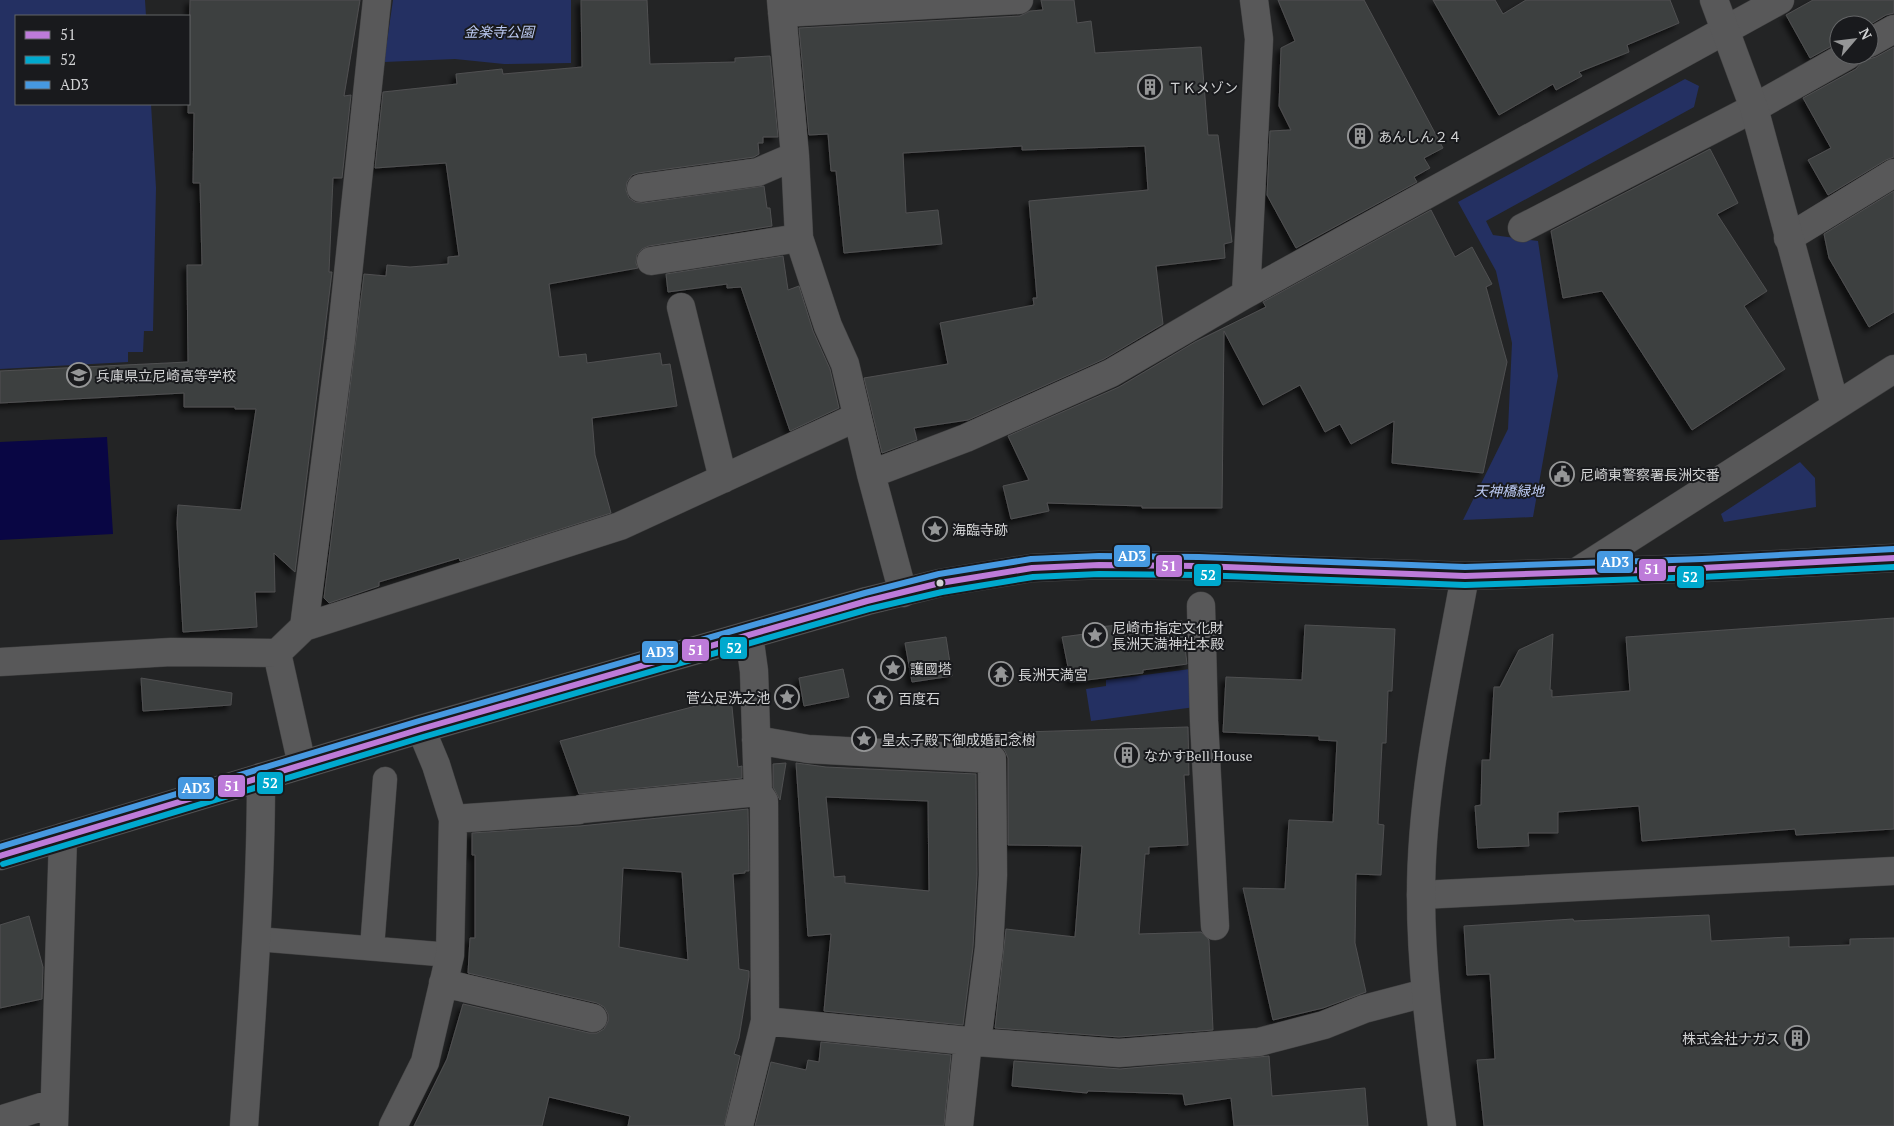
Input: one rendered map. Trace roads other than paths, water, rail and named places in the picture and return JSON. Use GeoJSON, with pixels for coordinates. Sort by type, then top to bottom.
{"type":"FeatureCollection","features":[{"type":"Feature","properties":{"kind":"street"},"geometry":{"type":"LineString","coordinates":[[304,627],[341,340],[377,0]]}},
{"type":"Feature","properties":{"kind":"street"},"geometry":{"type":"LineString","coordinates":[[902,593],[845,364],[828,326],[799,238],[795,156],[782,6],[1019,0]]}},
{"type":"Feature","properties":{"kind":"street"},"geometry":{"type":"LineString","coordinates":[[1246,294],[1259,39],[1254,0]]}},
{"type":"Feature","properties":{"kind":"street"},"geometry":{"type":"LineString","coordinates":[[1714,0],[1754,108],[1835,406]]}},
{"type":"Feature","properties":{"kind":"street"},"geometry":{"type":"LineString","coordinates":[[871,474],[966,438],[1111,373],[1246,294],[1780,0]]}},
{"type":"Feature","properties":{"kind":"street"},"geometry":{"type":"LineString","coordinates":[[1879,37],[1894,29]]}},
{"type":"Feature","properties":{"kind":"street"},"geometry":{"type":"LineString","coordinates":[[1522,228],[1754,108],[1830,65]]}},
{"type":"Feature","properties":{"kind":"street"},"geometry":{"type":"LineString","coordinates":[[641,188],[758,172],[795,156]]}},
{"type":"Feature","properties":{"kind":"street"},"geometry":{"type":"LineString","coordinates":[[1788,238],[1894,174]]}},
{"type":"Feature","properties":{"kind":"street"},"geometry":{"type":"LineString","coordinates":[[651,261],[799,238]]}},
{"type":"Feature","properties":{"kind":"street"},"geometry":{"type":"LineString","coordinates":[[681,306],[723,479]]}},
{"type":"Feature","properties":{"kind":"street"},"geometry":{"type":"LineString","coordinates":[[1578,571],[1894,369]]}},
{"type":"Feature","properties":{"kind":"street"},"geometry":{"type":"LineString","coordinates":[[0,662],[171,652],[277,653],[304,627],[620,526],[857,417]]}},
{"type":"Feature","properties":{"kind":"street"},"geometry":{"type":"LineString","coordinates":[[0,856],[421,729],[867,601],[940,583],[989,574],[1032,568],[1099,565],[1199,566],[1464,576],[1702,568],[1894,558]]}},
{"type":"Feature","properties":{"kind":"street"},"geometry":{"type":"LineString","coordinates":[[1442,1126],[1425,993],[1421,895],[1425,815],[1434,743],[1464,576]]}},
{"type":"Feature","properties":{"kind":"street"},"geometry":{"type":"LineString","coordinates":[[1201,606],[1204,721],[1215,926]]}},
{"type":"Feature","properties":{"kind":"street"},"geometry":{"type":"LineString","coordinates":[[739,1126],[765,1021],[764,801],[758,792],[754,671],[750,635]]}},
{"type":"Feature","properties":{"kind":"street"},"geometry":{"type":"LineString","coordinates":[[277,653],[302,765]]}},
{"type":"Feature","properties":{"kind":"street"},"geometry":{"type":"LineString","coordinates":[[393,1126],[425,1062],[450,955],[453,819],[436,764],[421,729]]}},
{"type":"Feature","properties":{"kind":"street"},"geometry":{"type":"LineString","coordinates":[[756,740],[808,749],[992,760],[993,875],[989,948],[959,1126]]}},
{"type":"Feature","properties":{"kind":"street"},"geometry":{"type":"LineString","coordinates":[[244,1126],[257,939],[261,777]]}},
{"type":"Feature","properties":{"kind":"street"},"geometry":{"type":"LineString","coordinates":[[372,948],[385,780]]}},
{"type":"Feature","properties":{"kind":"street"},"geometry":{"type":"LineString","coordinates":[[453,819],[579,810],[758,792]]}},
{"type":"Feature","properties":{"kind":"street"},"geometry":{"type":"LineString","coordinates":[[0,1120],[54,1114],[63,837]]}},
{"type":"Feature","properties":{"kind":"street"},"geometry":{"type":"LineString","coordinates":[[1421,895],[1894,871]]}},
{"type":"Feature","properties":{"kind":"street"},"geometry":{"type":"LineString","coordinates":[[257,939],[450,955]]}},
{"type":"Feature","properties":{"kind":"street"},"geometry":{"type":"LineString","coordinates":[[443,983],[593,1018]]}},
{"type":"Feature","properties":{"kind":"street"},"geometry":{"type":"LineString","coordinates":[[765,1021],[972,1042],[1120,1053],[1259,1042],[1324,1025],[1364,1009],[1425,993]]}},
{"type":"Feature","properties":{"kind":"place","name":"ＴＫメゾン"},"geometry":{"type":"Point","coordinates":[1150,87]}},
{"type":"Feature","properties":{"kind":"place","name":"あんしん２４"},"geometry":{"type":"Point","coordinates":[1360,136]}},
{"type":"Feature","properties":{"kind":"place","name":"兵庫県立尼崎高等学校"},"geometry":{"type":"Point","coordinates":[79,375]}},
{"type":"Feature","properties":{"kind":"place","name":"尼崎東警察署長洲交番"},"geometry":{"type":"Point","coordinates":[1562,474]}},
{"type":"Feature","properties":{"kind":"place","name":"海臨寺跡"},"geometry":{"type":"Point","coordinates":[935,529]}},
{"type":"Feature","properties":{"kind":"place","name":"尼崎市指定文化財 長洲天満神社本殿"},"geometry":{"type":"Point","coordinates":[1095,635]}},
{"type":"Feature","properties":{"kind":"place","name":"護國塔"},"geometry":{"type":"Point","coordinates":[893,668]}},
{"type":"Feature","properties":{"kind":"place","name":"長洲天満宮"},"geometry":{"type":"Point","coordinates":[1001,674]}},
{"type":"Feature","properties":{"kind":"place","name":"菅公足洗之池"},"geometry":{"type":"Point","coordinates":[787,697]}},
{"type":"Feature","properties":{"kind":"place","name":"百度石"},"geometry":{"type":"Point","coordinates":[880,698]}},
{"type":"Feature","properties":{"kind":"place","name":"皇太子殿下御成婚記念樹"},"geometry":{"type":"Point","coordinates":[864,739]}},
{"type":"Feature","properties":{"kind":"place","name":"なかすBell House"},"geometry":{"type":"Point","coordinates":[1127,755]}},
{"type":"Feature","properties":{"kind":"place","name":"株式会社ナガス"},"geometry":{"type":"Point","coordinates":[1797,1038]}},
{"type":"Feature","properties":{"kind":"park label","name":"金楽寺公園"},"geometry":{"type":"Point","coordinates":[499,31]}},
{"type":"Feature","properties":{"kind":"park label","name":"天神橋緑地"},"geometry":{"type":"Point","coordinates":[1509,490]}}]}
